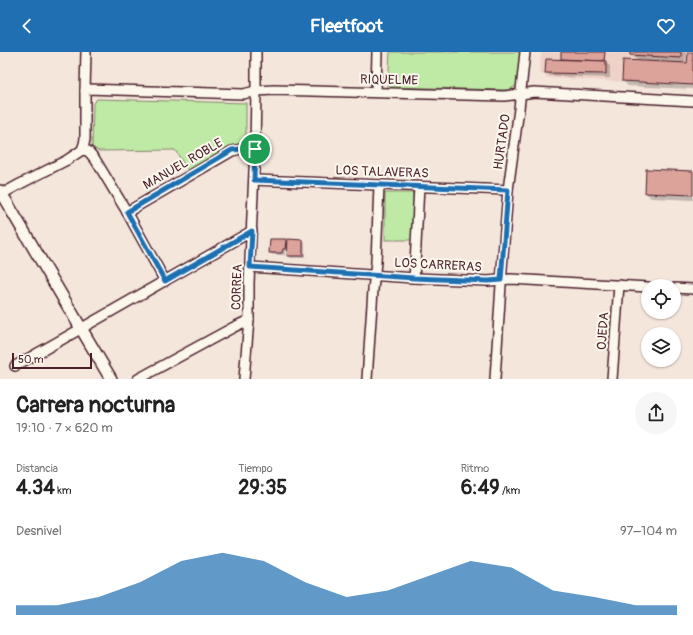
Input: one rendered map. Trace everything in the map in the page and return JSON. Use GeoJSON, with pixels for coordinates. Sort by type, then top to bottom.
{"type":"FeatureCollection","features":[{"type":"Feature","properties":{"kind":"street"},"geometry":{"type":"LineString","coordinates":[[86,52],[85,139],[82,150],[67,160],[1,194],[111,379]]}},
{"type":"Feature","properties":{"kind":"street","name":"CORREA"},"geometry":{"type":"LineString","coordinates":[[244,379],[249,320],[255,149],[256,52]]}},
{"type":"Feature","properties":{"kind":"street"},"geometry":{"type":"LineString","coordinates":[[376,92],[377,52]]}},
{"type":"Feature","properties":{"kind":"street","name":"HURTADO"},"geometry":{"type":"LineString","coordinates":[[495,379],[508,190],[525,52]]}},
{"type":"Feature","properties":{"kind":"street","name":"RIQUELME"},"geometry":{"type":"LineString","coordinates":[[85,91],[87,89],[243,94],[256,91],[274,90],[504,96],[534,92],[693,101]]}},
{"type":"Feature","properties":{"kind":"street","name":"MANUEL ROBLE"},"geometry":{"type":"LineString","coordinates":[[127,212],[232,150],[255,149]]}},
{"type":"Feature","properties":{"kind":"street"},"geometry":{"type":"LineString","coordinates":[[82,150],[88,151],[95,159],[127,212],[165,281]]}},
{"type":"Feature","properties":{"kind":"street","name":"LOS TALAVERAS"},"geometry":{"type":"LineString","coordinates":[[254,180],[508,190]]}},
{"type":"Feature","properties":{"kind":"street"},"geometry":{"type":"LineString","coordinates":[[367,379],[376,262],[379,185]]}},
{"type":"Feature","properties":{"kind":"street"},"geometry":{"type":"LineString","coordinates":[[414,278],[416,265],[419,186]]}},
{"type":"Feature","properties":{"kind":"street"},"geometry":{"type":"LineString","coordinates":[[15,366],[252,231]]}},
{"type":"Feature","properties":{"kind":"street","name":"LOS CARRERAS"},"geometry":{"type":"LineString","coordinates":[[250,267],[414,278],[488,281],[511,279],[641,287]]}},
{"type":"Feature","properties":{"kind":"street","name":"OJEDA"},"geometry":{"type":"LineString","coordinates":[[612,379],[619,285]]}},
{"type":"Feature","properties":{"kind":"street"},"geometry":{"type":"LineString","coordinates":[[681,288],[693,289]]}},
{"type":"Feature","properties":{"kind":"street"},"geometry":{"type":"LineString","coordinates":[[138,379],[249,320]]}},
{"type":"Feature","properties":{"kind":"shaded area"},"geometry":{"type":"Polygon","coordinates":[[[541,52],[693,52],[693,85],[548,78],[540,73],[541,52]]]}},
{"type":"Feature","properties":{"kind":"green space"},"geometry":{"type":"Polygon","coordinates":[[[390,52],[520,52],[517,85],[509,90],[388,87],[390,52]]]}},
{"type":"Feature","properties":{"kind":"green space"},"geometry":{"type":"Polygon","coordinates":[[[97,99],[246,103],[246,147],[189,172],[175,150],[99,151],[92,147],[93,103],[97,99]]]}},
{"type":"Feature","properties":{"kind":"green space"},"geometry":{"type":"Polygon","coordinates":[[[385,193],[413,193],[413,240],[385,240],[385,193]]]}},
{"type":"Feature","properties":{"kind":"building"},"geometry":{"type":"Polygon","coordinates":[[[561,52],[605,52],[604,61],[561,59],[561,52]]]}},
{"type":"Feature","properties":{"kind":"building"},"geometry":{"type":"Polygon","coordinates":[[[630,52],[681,52],[681,58],[630,55],[630,52]]]}},
{"type":"Feature","properties":{"kind":"building"},"geometry":{"type":"Polygon","coordinates":[[[688,52],[693,52],[693,85],[622,81],[623,60],[687,63],[688,52]]]}},
{"type":"Feature","properties":{"kind":"building"},"geometry":{"type":"Polygon","coordinates":[[[546,59],[606,61],[606,74],[545,73],[546,59]]]}},
{"type":"Feature","properties":{"kind":"building"},"geometry":{"type":"Polygon","coordinates":[[[646,169],[693,171],[693,195],[645,193],[646,169]]]}},
{"type":"Feature","properties":{"kind":"building"},"geometry":{"type":"Polygon","coordinates":[[[270,239],[286,239],[285,249],[283,249],[282,253],[269,253],[270,239]]]}},
{"type":"Feature","properties":{"kind":"building"},"geometry":{"type":"Polygon","coordinates":[[[288,239],[303,240],[303,256],[287,256],[288,239]]]}},
{"type":"Feature","properties":{"kind":"route"},"geometry":{"type":"LineString","coordinates":[[255,149],[254,180],[508,190],[501,280],[488,281],[414,278],[250,267],[252,231],[165,281],[127,212],[232,150],[255,149]]}}]}
